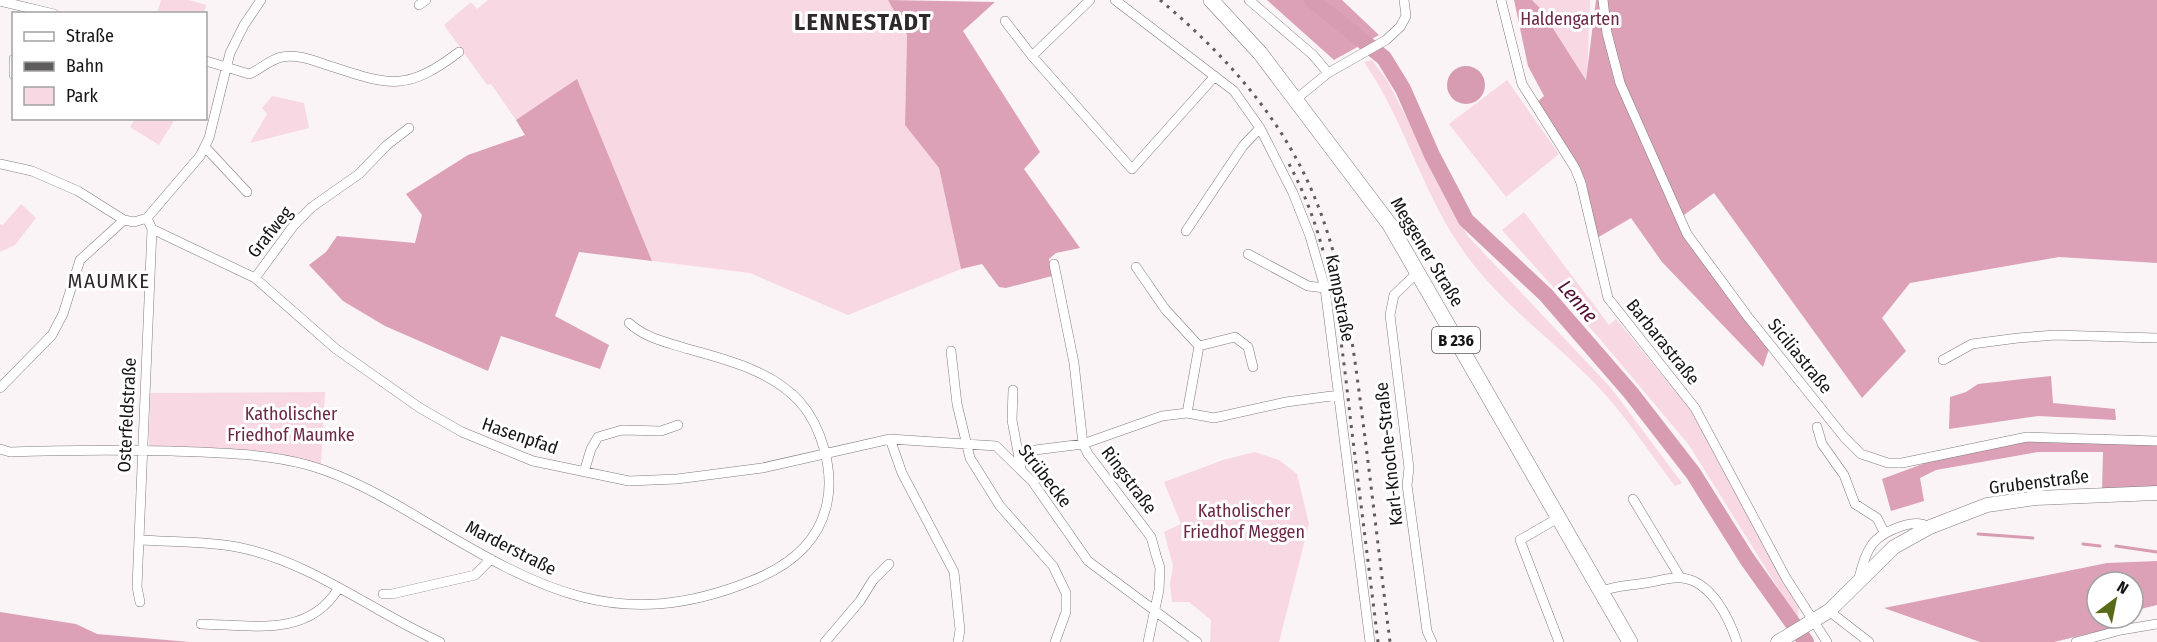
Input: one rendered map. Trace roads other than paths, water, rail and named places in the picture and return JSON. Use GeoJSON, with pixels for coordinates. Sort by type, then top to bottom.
{"type":"FeatureCollection","features":[{"type":"Feature","properties":{"kind":"main road","name":"Meggener Straße"},"geometry":{"type":"LineString","coordinates":[[1211,0],[1260,53],[1373,200],[1630,642]]}},
{"type":"Feature","properties":{"kind":"main road","name":"Grubenstraße"},"geometry":{"type":"LineString","coordinates":[[1778,642],[1829,611],[1894,547],[1930,527],[1987,505],[2098,493],[2157,493]]}},
{"type":"Feature","properties":{"kind":"street"},"geometry":{"type":"LineString","coordinates":[[0,164],[32,171],[78,191],[124,220],[134,222],[147,218],[200,156],[205,147],[230,53],[244,25],[261,0]]}},
{"type":"Feature","properties":{"kind":"street"},"geometry":{"type":"LineString","coordinates":[[1032,56],[1090,0]]}},
{"type":"Feature","properties":{"kind":"street","name":"Kampstraße"},"geometry":{"type":"LineString","coordinates":[[1115,0],[1233,91],[1260,128],[1293,193],[1310,236],[1325,288],[1370,642]]}},
{"type":"Feature","properties":{"kind":"street"},"geometry":{"type":"LineString","coordinates":[[1249,0],[1313,55],[1328,73]]}},
{"type":"Feature","properties":{"kind":"street","name":"Barbarastraße"},"geometry":{"type":"LineString","coordinates":[[1501,0],[1522,84],[1575,168],[1581,183],[1608,298],[1695,408],[1786,578],[1827,642]]}},
{"type":"Feature","properties":{"kind":"street","name":"Siciliastraße"},"geometry":{"type":"LineString","coordinates":[[1603,0],[1607,33],[1620,83],[1687,234],[1748,317],[1844,437],[1861,454],[1879,462],[1902,463],[2027,437],[2157,441]]}},
{"type":"Feature","properties":{"kind":"street"},"geometry":{"type":"LineString","coordinates":[[0,1],[28,10]]}},
{"type":"Feature","properties":{"kind":"street"},"geometry":{"type":"LineString","coordinates":[[1295,100],[1337,67],[1386,40],[1403,23],[1407,12],[1406,1]]}},
{"type":"Feature","properties":{"kind":"street"},"geometry":{"type":"LineString","coordinates":[[1005,21],[1032,56],[1132,169],[1215,76]]}},
{"type":"Feature","properties":{"kind":"street"},"geometry":{"type":"LineString","coordinates":[[207,61],[249,74],[277,58],[295,56],[391,83],[409,81],[432,72],[459,52]]}},
{"type":"Feature","properties":{"kind":"street","name":"Grafweg"},"geometry":{"type":"LineString","coordinates":[[152,229],[255,278],[294,225],[312,207],[359,174],[387,145],[409,128]]}},
{"type":"Feature","properties":{"kind":"street"},"geometry":{"type":"LineString","coordinates":[[1186,231],[1243,146],[1260,128]]}},
{"type":"Feature","properties":{"kind":"street"},"geometry":{"type":"LineString","coordinates":[[205,147],[247,192]]}},
{"type":"Feature","properties":{"kind":"street"},"geometry":{"type":"LineString","coordinates":[[147,218],[152,229]]}},
{"type":"Feature","properties":{"kind":"street"},"geometry":{"type":"LineString","coordinates":[[0,388],[52,335],[63,315],[80,260],[124,220]]}},
{"type":"Feature","properties":{"kind":"street","name":"Osterfeldstraße"},"geometry":{"type":"LineString","coordinates":[[140,602],[137,587],[141,450],[152,229]]}},
{"type":"Feature","properties":{"kind":"street"},"geometry":{"type":"LineString","coordinates":[[1248,254],[1308,286],[1325,288]]}},
{"type":"Feature","properties":{"kind":"street","name":"Ringstraße"},"geometry":{"type":"LineString","coordinates":[[1054,264],[1074,363],[1083,444],[1088,454],[1151,537],[1160,568],[1159,590],[1148,642]]}},
{"type":"Feature","properties":{"kind":"street"},"geometry":{"type":"LineString","coordinates":[[1136,267],[1165,309],[1199,346]]}},
{"type":"Feature","properties":{"kind":"street","name":"Karl-Knoche-Straße"},"geometry":{"type":"LineString","coordinates":[[1417,273],[1394,295],[1390,305],[1409,468],[1410,507],[1427,631],[1432,642]]}},
{"type":"Feature","properties":{"kind":"street","name":"Hasenpfad"},"geometry":{"type":"LineString","coordinates":[[255,278],[336,349],[428,413],[462,432],[533,461],[629,481],[724,475],[824,454]]}},
{"type":"Feature","properties":{"kind":"street","name":"Marderstraße"},"geometry":{"type":"LineString","coordinates":[[0,449],[10,452],[62,449],[258,455],[311,466],[368,490],[537,584],[584,598],[659,606],[722,593],[776,570],[808,545],[822,519],[829,494],[830,479],[824,454],[816,426],[808,412],[788,391],[773,380],[735,363],[648,337],[629,323]]}},
{"type":"Feature","properties":{"kind":"street"},"geometry":{"type":"LineString","coordinates":[[1943,360],[1972,344],[2018,338],[2055,335],[2157,338]]}},
{"type":"Feature","properties":{"kind":"street"},"geometry":{"type":"LineString","coordinates":[[1199,346],[1235,337],[1248,347],[1253,367]]}},
{"type":"Feature","properties":{"kind":"street"},"geometry":{"type":"LineString","coordinates":[[1187,414],[1199,346]]}},
{"type":"Feature","properties":{"kind":"street"},"geometry":{"type":"LineString","coordinates":[[951,351],[957,404],[970,458],[1021,532],[1053,566],[1066,593],[1065,612],[1055,642]]}},
{"type":"Feature","properties":{"kind":"street"},"geometry":{"type":"LineString","coordinates":[[1013,390],[1012,420],[1021,469]]}},
{"type":"Feature","properties":{"kind":"street"},"geometry":{"type":"LineString","coordinates":[[1035,450],[1083,444],[1162,416],[1187,414],[1214,418],[1286,402],[1339,395]]}},
{"type":"Feature","properties":{"kind":"street"},"geometry":{"type":"LineString","coordinates":[[584,472],[591,449],[598,437],[622,430],[661,431],[678,425]]}},
{"type":"Feature","properties":{"kind":"street"},"geometry":{"type":"LineString","coordinates":[[1817,427],[1822,444],[1844,475],[1855,504],[1876,518],[1884,532]]}},
{"type":"Feature","properties":{"kind":"street"},"geometry":{"type":"LineString","coordinates":[[890,439],[902,473],[954,573],[960,630],[958,642]]}},
{"type":"Feature","properties":{"kind":"street","name":"Strübecke"},"geometry":{"type":"LineString","coordinates":[[824,454],[890,439],[996,446],[1021,469],[1088,561],[1197,642]]}},
{"type":"Feature","properties":{"kind":"street"},"geometry":{"type":"LineString","coordinates":[[1632,500],[1680,577]]}},
{"type":"Feature","properties":{"kind":"street"},"geometry":{"type":"LineString","coordinates":[[1558,518],[1520,540],[1559,642]]}},
{"type":"Feature","properties":{"kind":"street","name":"Grubenstraße"},"geometry":{"type":"LineString","coordinates":[[1856,586],[1871,543],[1884,532],[1913,523],[1930,527]]}},
{"type":"Feature","properties":{"kind":"street"},"geometry":{"type":"LineString","coordinates":[[140,540],[238,547],[294,566],[407,627],[440,642]]}},
{"type":"Feature","properties":{"kind":"street"},"geometry":{"type":"LineString","coordinates":[[383,594],[392,594],[475,575],[491,559]]}},
{"type":"Feature","properties":{"kind":"street"},"geometry":{"type":"LineString","coordinates":[[825,642],[860,601],[873,580],[889,564]]}},
{"type":"Feature","properties":{"kind":"street"},"geometry":{"type":"LineString","coordinates":[[1600,592],[1616,585],[1680,577],[1702,585],[1731,622],[1737,642]]}},
{"type":"Feature","properties":{"kind":"street"},"geometry":{"type":"LineString","coordinates":[[201,624],[278,625],[304,621],[328,605],[338,589]]}},
{"type":"Feature","properties":{"kind":"street"},"geometry":{"type":"LineString","coordinates":[[1829,611],[1869,642]]}},
{"type":"Feature","properties":{"kind":"street"},"geometry":{"type":"LineString","coordinates":[[2076,642],[2121,630],[2157,624]]}},
{"type":"Feature","properties":{"kind":"waterway","name":"Lenne"},"geometry":{"type":"LineString","coordinates":[[1312,0],[1384,58],[1403,89],[1432,155],[1466,220],[1546,295],[1631,393],[1693,473],[1747,559],[1806,642]]}},
{"type":"Feature","properties":{"kind":"waterway"},"geometry":{"type":"LineString","coordinates":[[1978,534],[2033,538]]}},
{"type":"Feature","properties":{"kind":"waterway"},"geometry":{"type":"LineString","coordinates":[[2083,544],[2100,546]]}},
{"type":"Feature","properties":{"kind":"waterway"},"geometry":{"type":"LineString","coordinates":[[2116,546],[2157,552]]}},
{"type":"Feature","properties":{"kind":"railway"},"geometry":{"type":"LineString","coordinates":[[1160,0],[1204,39],[1262,106],[1295,156],[1320,212],[1339,273],[1351,335],[1390,642]]}},
{"type":"Feature","properties":{"kind":"railway"},"geometry":{"type":"LineString","coordinates":[[1289,164],[1304,194],[1315,226],[1332,291],[1343,357],[1378,642]]}},
{"type":"Feature","properties":{"kind":"district","name":"LENNESTADT"},"geometry":{"type":"Point","coordinates":[863,22]}},
{"type":"Feature","properties":{"kind":"district","name":"MAUMKE"},"geometry":{"type":"Point","coordinates":[109,281]}},
{"type":"Feature","properties":{"kind":"park label","name":"Haldengarten"},"geometry":{"type":"Point","coordinates":[1570,19]}},
{"type":"Feature","properties":{"kind":"park label","name":"Katholischer Friedhof Maumke"},"geometry":{"type":"Point","coordinates":[291,424]}},
{"type":"Feature","properties":{"kind":"park label","name":"Katholischer Friedhof Meggen"},"geometry":{"type":"Point","coordinates":[1244,521]}}]}
